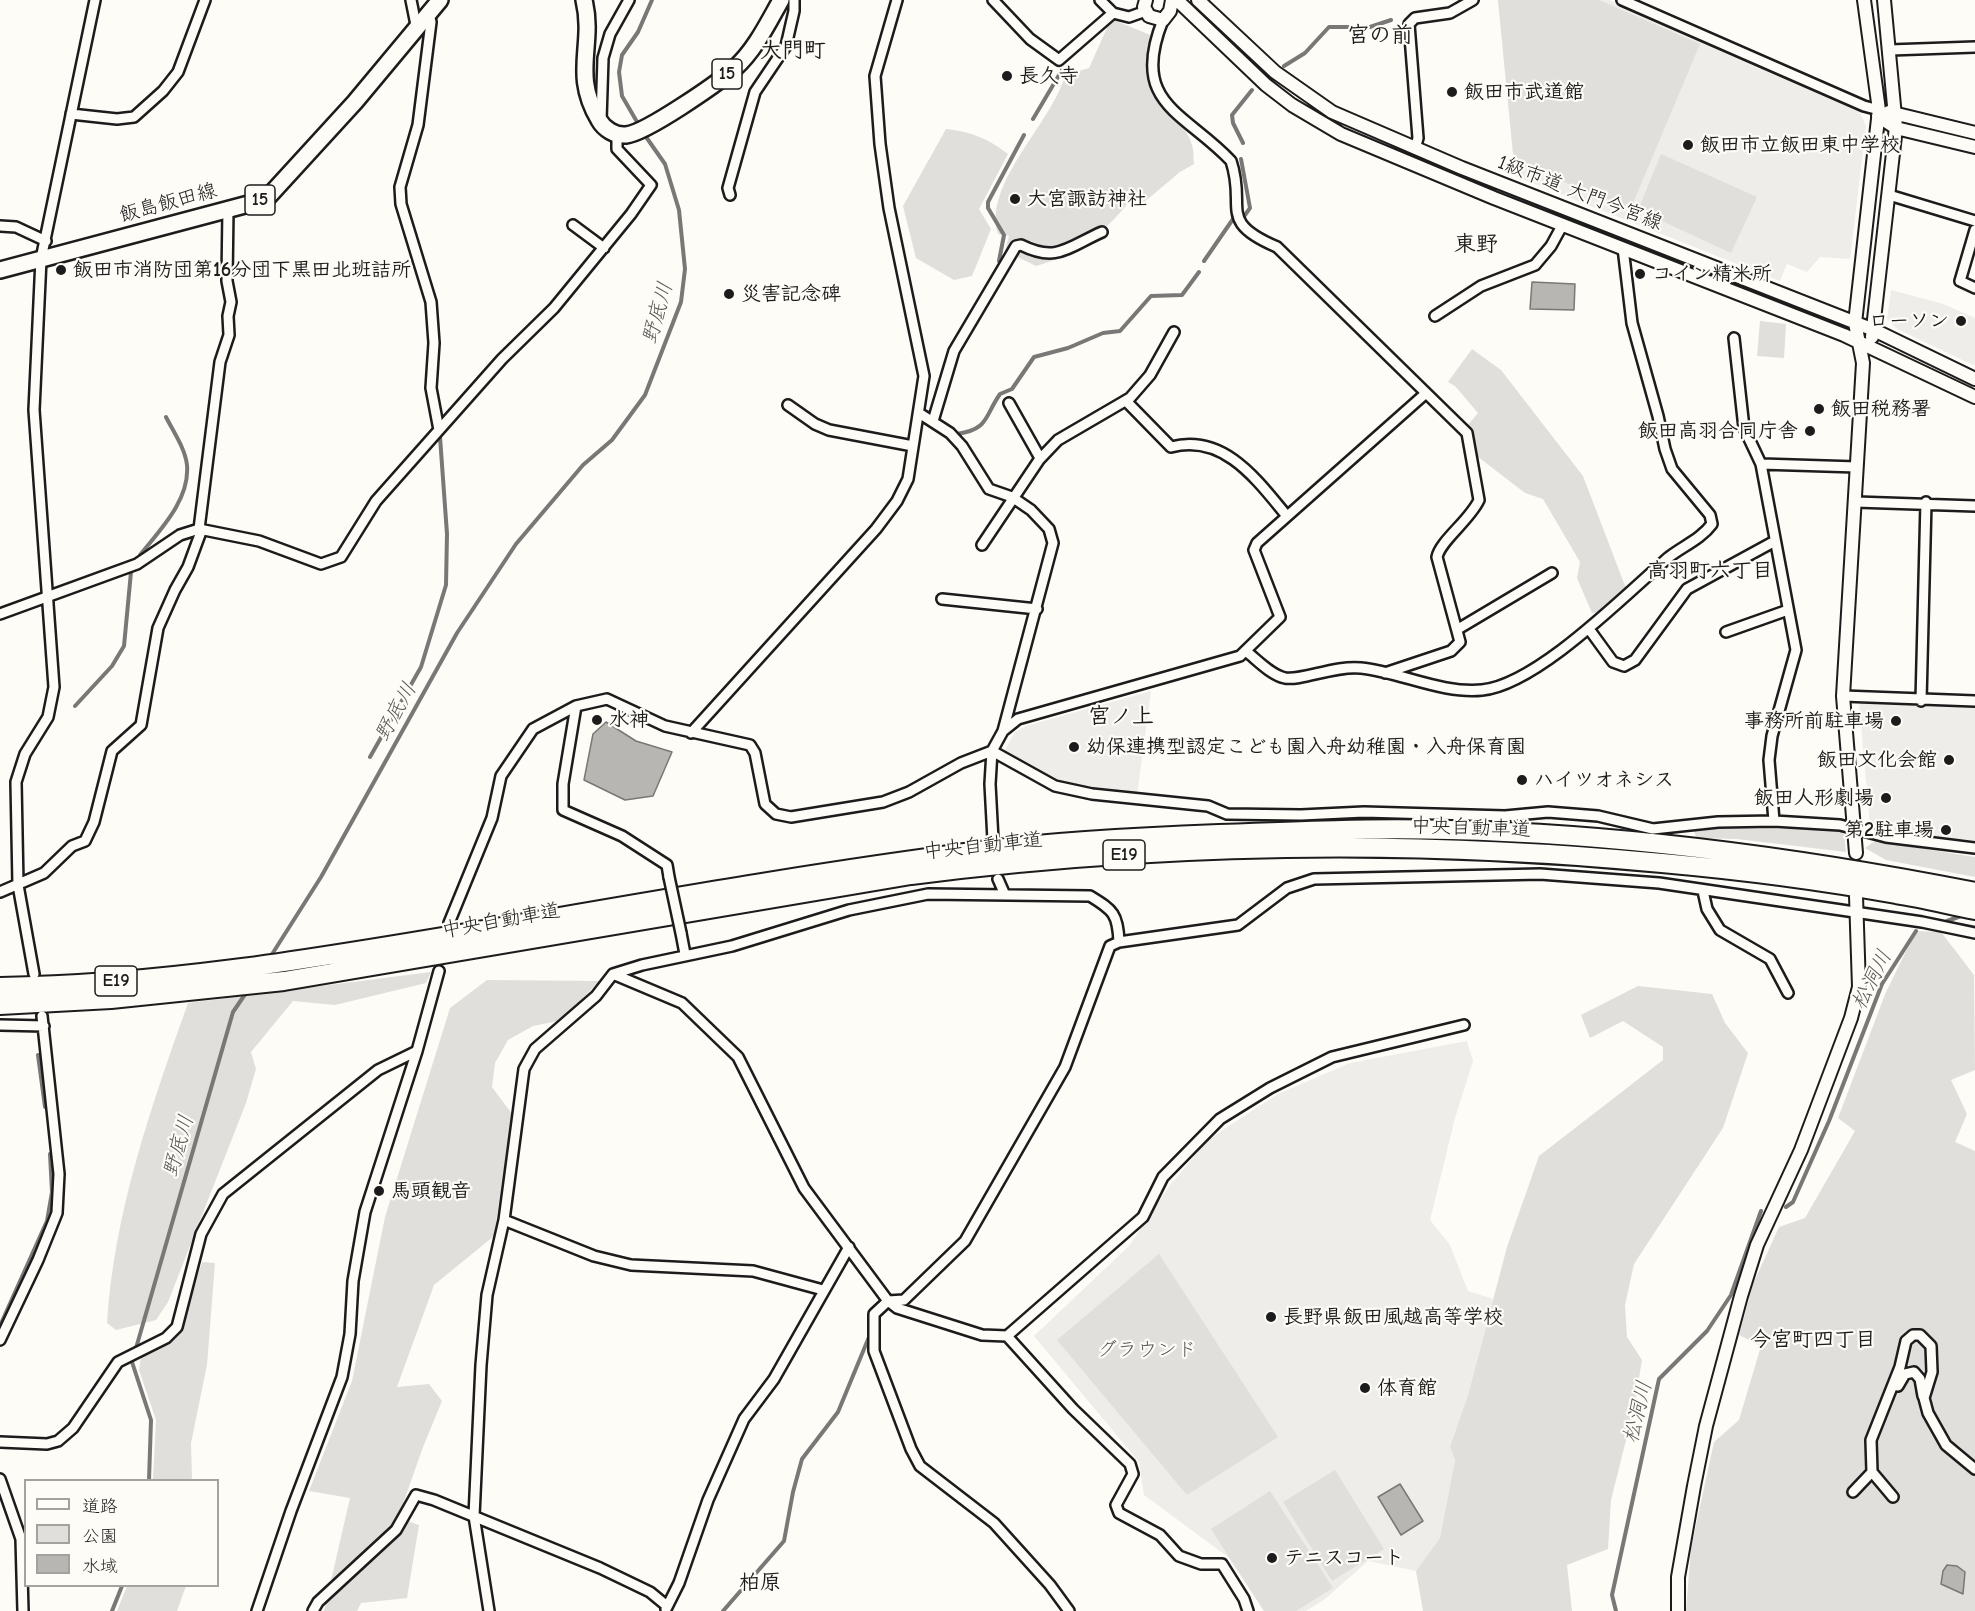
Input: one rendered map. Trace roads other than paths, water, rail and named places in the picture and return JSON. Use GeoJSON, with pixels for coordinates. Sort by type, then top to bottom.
{"type":"FeatureCollection","features":[{"type":"Feature","properties":{"kind":"highway","name":"中央自動車道"},"geometry":{"type":"LineString","coordinates":[[0,987],[138,980],[293,962],[786,880],[985,850],[1083,841],[1204,834],[1450,830],[1572,837],[1771,857],[1973,904]]}},
{"type":"Feature","properties":{"kind":"highway","name":"中央自動車道"},"geometry":{"type":"LineString","coordinates":[[0,1005],[111,999],[284,981],[966,868],[1181,852],[1368,848],[1548,853],[1767,875],[1973,904]]}},
{"type":"Feature","properties":{"kind":"main road","name":"飯島飯田線"},"geometry":{"type":"LineString","coordinates":[[0,270],[256,202],[269,196],[417,30],[440,0]]}},
{"type":"Feature","properties":{"kind":"main road"},"geometry":{"type":"LineString","coordinates":[[584,0],[588,22],[585,90],[600,122],[622,135]]}},
{"type":"Feature","properties":{"kind":"main road","name":"15"},"geometry":{"type":"LineString","coordinates":[[622,135],[650,125],[735,68],[756,44],[781,0]]}},
{"type":"Feature","properties":{"kind":"street"},"geometry":{"type":"LineString","coordinates":[[34,974],[18,885],[15,782],[25,754],[48,717],[54,687],[34,410],[41,260],[95,0]]}},
{"type":"Feature","properties":{"kind":"street"},"geometry":{"type":"LineString","coordinates":[[71,114],[117,119],[134,117],[162,91],[178,72],[205,0]]}},
{"type":"Feature","properties":{"kind":"street"},"geometry":{"type":"LineString","coordinates":[[411,0],[417,30]]}},
{"type":"Feature","properties":{"kind":"street"},"geometry":{"type":"LineString","coordinates":[[600,122],[603,107],[601,78],[603,58],[610,34],[629,0]]}},
{"type":"Feature","properties":{"kind":"street"},"geometry":{"type":"LineString","coordinates":[[730,195],[728,188],[754,92],[786,46],[794,11],[794,0]]}},
{"type":"Feature","properties":{"kind":"street"},"geometry":{"type":"LineString","coordinates":[[691,733],[888,514],[908,479],[924,376],[886,188],[875,76],[897,0]]}},
{"type":"Feature","properties":{"kind":"street"},"geometry":{"type":"LineString","coordinates":[[993,0],[1030,39],[1059,60],[1113,12]]}},
{"type":"Feature","properties":{"kind":"street"},"geometry":{"type":"LineString","coordinates":[[1100,0],[1113,12],[1129,17],[1146,6],[1156,20],[1163,20]]}},
{"type":"Feature","properties":{"kind":"street"},"geometry":{"type":"LineString","coordinates":[[1172,0],[1170,11],[1163,20],[1155,41],[1153,66],[1158,89],[1170,109],[1231,161],[1235,173],[1236,215],[1244,227],[1258,239],[1277,247],[1467,433],[1479,500],[1464,523],[1443,544],[1437,557],[1460,642],[1451,651],[1385,673]]}},
{"type":"Feature","properties":{"kind":"street"},"geometry":{"type":"LineString","coordinates":[[1178,0],[1266,85],[1318,121],[1364,144],[1870,346],[1975,397]]}},
{"type":"Feature","properties":{"kind":"street","name":"1級市道 大門今宮線"},"geometry":{"type":"LineString","coordinates":[[1198,0],[1250,51],[1297,89],[1332,112],[1415,149],[1874,330],[1975,380]]}},
{"type":"Feature","properties":{"kind":"street"},"geometry":{"type":"LineString","coordinates":[[1415,149],[1418,138],[1409,24],[1415,18],[1450,13],[1473,0]]}},
{"type":"Feature","properties":{"kind":"street"},"geometry":{"type":"LineString","coordinates":[[1622,0],[1875,111],[1975,133]]}},
{"type":"Feature","properties":{"kind":"street"},"geometry":{"type":"LineString","coordinates":[[1856,853],[1843,696],[1863,363],[1855,323],[1875,111],[1864,0]]}},
{"type":"Feature","properties":{"kind":"street"},"geometry":{"type":"LineString","coordinates":[[1863,363],[1874,330],[1896,128],[1884,0]]}},
{"type":"Feature","properties":{"kind":"street"},"geometry":{"type":"LineString","coordinates":[[429,14],[431,22],[418,125],[400,187],[400,204],[431,302],[434,343],[431,388],[439,430]]}},
{"type":"Feature","properties":{"kind":"street"},"geometry":{"type":"LineString","coordinates":[[1890,50],[1975,47]]}},
{"type":"Feature","properties":{"kind":"street"},"geometry":{"type":"LineString","coordinates":[[1875,111],[1896,128],[1975,147]]}},
{"type":"Feature","properties":{"kind":"street"},"geometry":{"type":"LineString","coordinates":[[0,614],[137,564],[180,536],[200,529],[259,541],[321,564],[341,557],[376,501],[502,359],[554,308],[604,248],[651,185],[618,148],[622,135]]}},
{"type":"Feature","properties":{"kind":"street"},"geometry":{"type":"LineString","coordinates":[[1889,195],[1975,221]]}},
{"type":"Feature","properties":{"kind":"street"},"geometry":{"type":"LineString","coordinates":[[0,892],[44,873],[72,846],[85,841],[93,822],[112,751],[141,725],[159,628],[175,590],[188,567],[200,529],[220,362],[229,335],[228,316],[231,302],[227,281],[228,209]]}},
{"type":"Feature","properties":{"kind":"street"},"geometry":{"type":"LineString","coordinates":[[1435,316],[1481,286],[1535,265],[1551,246],[1563,224]]}},
{"type":"Feature","properties":{"kind":"street"},"geometry":{"type":"LineString","coordinates":[[573,225],[604,248]]}},
{"type":"Feature","properties":{"kind":"street"},"geometry":{"type":"LineString","coordinates":[[0,226],[16,227],[46,241]]}},
{"type":"Feature","properties":{"kind":"street"},"geometry":{"type":"LineString","coordinates":[[1975,230],[1960,281],[1975,288]]}},
{"type":"Feature","properties":{"kind":"street"},"geometry":{"type":"LineString","coordinates":[[933,421],[954,351],[1016,246],[1021,244],[1041,255],[1053,255],[1102,232]]}},
{"type":"Feature","properties":{"kind":"street"},"geometry":{"type":"LineString","coordinates":[[1247,651],[1266,667],[1285,678],[1340,668],[1362,668],[1466,690],[1502,686],[1520,677],[1589,629],[1682,546],[1705,534],[1712,524],[1706,508],[1672,469],[1665,449],[1632,323],[1623,248]]}},
{"type":"Feature","properties":{"kind":"street"},"geometry":{"type":"LineString","coordinates":[[982,545],[1040,458],[1058,440],[1092,418],[1126,401],[1149,376],[1174,332]]}},
{"type":"Feature","properties":{"kind":"street"},"geometry":{"type":"LineString","coordinates":[[1734,338],[1744,428],[1761,464],[1796,650],[1772,736],[1769,760],[1774,821]]}},
{"type":"Feature","properties":{"kind":"street"},"geometry":{"type":"LineString","coordinates":[[1004,731],[1018,719],[1155,682],[1240,656],[1247,651],[1280,617],[1254,550],[1257,543],[1425,394]]}},
{"type":"Feature","properties":{"kind":"street"},"geometry":{"type":"LineString","coordinates":[[1126,401],[1171,447],[1185,443],[1227,453],[1246,467],[1287,516]]}},
{"type":"Feature","properties":{"kind":"street"},"geometry":{"type":"LineString","coordinates":[[1010,403],[1040,458]]}},
{"type":"Feature","properties":{"kind":"street"},"geometry":{"type":"LineString","coordinates":[[788,405],[815,424],[829,430],[913,446]]}},
{"type":"Feature","properties":{"kind":"street"},"geometry":{"type":"LineString","coordinates":[[918,413],[933,421],[962,446],[989,489],[1012,497],[1031,510],[1049,529],[1053,543],[1004,731],[993,751],[990,784],[993,840]]}},
{"type":"Feature","properties":{"kind":"street"},"geometry":{"type":"LineString","coordinates":[[1761,464],[1857,467]]}},
{"type":"Feature","properties":{"kind":"street"},"geometry":{"type":"LineString","coordinates":[[1856,502],[1926,502],[1975,506]]}},
{"type":"Feature","properties":{"kind":"street"},"geometry":{"type":"LineString","coordinates":[[1921,701],[1926,502]]}},
{"type":"Feature","properties":{"kind":"street"},"geometry":{"type":"LineString","coordinates":[[1589,629],[1613,662],[1624,666],[1635,660],[1687,589],[1776,541]]}},
{"type":"Feature","properties":{"kind":"street"},"geometry":{"type":"LineString","coordinates":[[1458,628],[1552,573]]}},
{"type":"Feature","properties":{"kind":"street"},"geometry":{"type":"LineString","coordinates":[[942,599],[1037,609]]}},
{"type":"Feature","properties":{"kind":"street"},"geometry":{"type":"LineString","coordinates":[[1726,632],[1788,610]]}},
{"type":"Feature","properties":{"kind":"street"},"geometry":{"type":"LineString","coordinates":[[1843,696],[1921,701],[1975,701]]}},
{"type":"Feature","properties":{"kind":"street"},"geometry":{"type":"LineString","coordinates":[[449,923],[492,818],[501,776],[533,729],[576,706],[607,699],[664,726],[750,745],[755,753],[765,804],[776,814],[791,817],[883,802],[909,792],[961,763],[993,751]]}},
{"type":"Feature","properties":{"kind":"street"},"geometry":{"type":"LineString","coordinates":[[576,706],[563,784],[563,810],[622,836],[667,865],[685,954]]}},
{"type":"Feature","properties":{"kind":"street"},"geometry":{"type":"LineString","coordinates":[[993,751],[1055,786],[1092,794],[1208,806],[1227,814],[1301,815],[1364,812],[1505,816],[1548,812],[1598,816],[1653,829],[1718,822],[1774,821],[1855,827],[1886,837],[1975,848]]}},
{"type":"Feature","properties":{"kind":"street"},"geometry":{"type":"LineString","coordinates":[[1069,1611],[1050,1585],[994,1523],[920,1466],[911,1449],[874,1351],[874,1314],[888,1301],[904,1300],[965,1241],[1065,1068],[1110,946],[1119,942],[1238,925],[1287,888],[1314,879],[1540,874],[1659,884],[1858,915],[1922,922],[1975,933]]}},
{"type":"Feature","properties":{"kind":"street"},"geometry":{"type":"LineString","coordinates":[[998,879],[1005,895]]}},
{"type":"Feature","properties":{"kind":"street"},"geometry":{"type":"LineString","coordinates":[[1703,891],[1707,909],[1720,930],[1770,959],[1788,993]]}},
{"type":"Feature","properties":{"kind":"street"},"geometry":{"type":"LineString","coordinates":[[489,1611],[474,1516],[487,1295],[504,1220],[524,1069],[534,1048],[596,996],[613,974],[685,954],[732,946],[849,910],[928,894],[1090,896],[1108,906],[1118,919],[1119,942]]}},
{"type":"Feature","properties":{"kind":"street"},"geometry":{"type":"LineString","coordinates":[[1678,1611],[1678,1577],[1715,1391],[1757,1245],[1801,1150],[1851,1018],[1859,987],[1856,896]]}},
{"type":"Feature","properties":{"kind":"street"},"geometry":{"type":"LineString","coordinates":[[257,1611],[278,1547],[342,1377],[350,1334],[352,1281],[365,1212],[417,1051],[439,971]]}},
{"type":"Feature","properties":{"kind":"street"},"geometry":{"type":"LineString","coordinates":[[613,974],[682,1003],[738,1057],[804,1188],[888,1301],[897,1308],[982,1335],[1006,1336],[1143,1217],[1163,1177],[1220,1119],[1270,1088],[1332,1057],[1464,1025]]}},
{"type":"Feature","properties":{"kind":"street"},"geometry":{"type":"LineString","coordinates":[[0,1340],[38,1260],[57,1213],[59,1174],[42,1016]]}},
{"type":"Feature","properties":{"kind":"street"},"geometry":{"type":"LineString","coordinates":[[0,1025],[44,1026]]}},
{"type":"Feature","properties":{"kind":"street"},"geometry":{"type":"LineString","coordinates":[[0,1442],[47,1444],[58,1441],[73,1428],[118,1362],[166,1338],[177,1328],[201,1234],[223,1194],[378,1070],[417,1051]]}},
{"type":"Feature","properties":{"kind":"street"},"geometry":{"type":"LineString","coordinates":[[504,1220],[594,1256],[631,1265],[753,1271],[824,1290]]}},
{"type":"Feature","properties":{"kind":"street"},"geometry":{"type":"LineString","coordinates":[[313,1611],[318,1602],[396,1530],[416,1495],[474,1516],[600,1568],[650,1592],[666,1609],[679,1583],[708,1500],[744,1419],[774,1379],[849,1246]]}},
{"type":"Feature","properties":{"kind":"street"},"geometry":{"type":"LineString","coordinates":[[1893,1497],[1872,1472],[1871,1440],[1900,1367],[1906,1341],[1913,1335],[1920,1335],[1931,1346],[1932,1372],[1924,1398]]}},
{"type":"Feature","properties":{"kind":"street"},"geometry":{"type":"LineString","coordinates":[[1006,1336],[1073,1409],[1130,1464],[1132,1473],[1116,1505],[1119,1513],[1160,1535],[1179,1556],[1201,1564],[1222,1564],[1244,1599],[1248,1611]]}},
{"type":"Feature","properties":{"kind":"street"},"geometry":{"type":"LineString","coordinates":[[1886,1404],[1905,1374],[1914,1372],[1920,1378],[1934,1428],[1946,1445],[1961,1460],[1975,1469]]}},
{"type":"Feature","properties":{"kind":"street"},"geometry":{"type":"LineString","coordinates":[[1853,1492],[1872,1472]]}},
{"type":"Feature","properties":{"kind":"street"},"geometry":{"type":"LineString","coordinates":[[0,1479],[21,1539],[23,1611]]}},
{"type":"Feature","properties":{"kind":"water"},"geometry":{"type":"Polygon","coordinates":[[[1532,282],[1575,284],[1574,310],[1530,309],[1532,282]]]}},
{"type":"Feature","properties":{"kind":"water"},"geometry":{"type":"Polygon","coordinates":[[[606,722],[636,741],[672,752],[653,796],[625,800],[584,780],[593,734],[606,722]]]}},
{"type":"Feature","properties":{"kind":"water"},"geometry":{"type":"Polygon","coordinates":[[[1400,1484],[1423,1521],[1401,1535],[1378,1497],[1400,1484]]]}},
{"type":"Feature","properties":{"kind":"water"},"geometry":{"type":"Polygon","coordinates":[[[1947,1565],[1957,1566],[1965,1572],[1963,1594],[1941,1584],[1943,1571],[1947,1565]]]}},
{"type":"Feature","properties":{"kind":"waterway","name":"野底川"},"geometry":{"type":"LineString","coordinates":[[640,127],[622,96],[619,72],[622,55],[638,32],[652,0]]}},
{"type":"Feature","properties":{"kind":"waterway"},"geometry":{"type":"LineString","coordinates":[[1284,66],[1305,53],[1329,27],[1370,27],[1391,20]]}},
{"type":"Feature","properties":{"kind":"waterway"},"geometry":{"type":"LineString","coordinates":[[1033,119],[1062,70]]}},
{"type":"Feature","properties":{"kind":"waterway"},"geometry":{"type":"LineString","coordinates":[[1243,143],[1233,123],[1232,115],[1252,90]]}},
{"type":"Feature","properties":{"kind":"waterway","name":"野底川"},"geometry":{"type":"LineString","coordinates":[[269,959],[321,877],[457,633],[516,544],[583,465],[612,440],[645,395],[681,302],[685,269],[679,210],[665,164],[644,134]]}},
{"type":"Feature","properties":{"kind":"waterway"},"geometry":{"type":"LineString","coordinates":[[999,261],[1004,235],[988,208],[988,202],[1024,135]]}},
{"type":"Feature","properties":{"kind":"waterway"},"geometry":{"type":"LineString","coordinates":[[1241,159],[1250,208],[1245,215]]}},
{"type":"Feature","properties":{"kind":"waterway"},"geometry":{"type":"LineString","coordinates":[[1204,261],[1233,219]]}},
{"type":"Feature","properties":{"kind":"waterway"},"geometry":{"type":"LineString","coordinates":[[957,434],[975,429],[980,425],[1000,394],[1012,389],[1034,357],[1068,348],[1103,333],[1120,331],[1151,296],[1182,295],[1199,272]]}},
{"type":"Feature","properties":{"kind":"waterway"},"geometry":{"type":"LineString","coordinates":[[140,555],[172,514],[179,502],[187,478],[184,452],[166,417]]}},
{"type":"Feature","properties":{"kind":"waterway"},"geometry":{"type":"LineString","coordinates":[[370,757],[421,667],[446,585],[447,534],[440,437]]}},
{"type":"Feature","properties":{"kind":"waterway"},"geometry":{"type":"LineString","coordinates":[[75,706],[112,666],[124,646],[131,572]]}},
{"type":"Feature","properties":{"kind":"waterway","name":"松洞川"},"geometry":{"type":"LineString","coordinates":[[1947,921],[1964,915]]}},
{"type":"Feature","properties":{"kind":"waterway","name":"松洞川"},"geometry":{"type":"LineString","coordinates":[[1786,1207],[1793,1202],[1829,1121],[1882,984],[1916,931]]}},
{"type":"Feature","properties":{"kind":"waterway","name":"野底川"},"geometry":{"type":"LineString","coordinates":[[149,1479],[151,1420],[132,1362],[233,1012],[248,990]]}},
{"type":"Feature","properties":{"kind":"waterway"},"geometry":{"type":"LineString","coordinates":[[38,1055],[45,1107]]}},
{"type":"Feature","properties":{"kind":"waterway"},"geometry":{"type":"LineString","coordinates":[[0,1326],[47,1221],[52,1192],[50,1154]]}},
{"type":"Feature","properties":{"kind":"waterway","name":"松洞川"},"geometry":{"type":"LineString","coordinates":[[1616,1611],[1612,1595],[1659,1379],[1707,1331],[1731,1295],[1761,1211]]}},
{"type":"Feature","properties":{"kind":"waterway"},"geometry":{"type":"LineString","coordinates":[[723,1611],[784,1541],[802,1459],[838,1412],[869,1337]]}},
{"type":"Feature","properties":{"kind":"waterway","name":"野底川"},"geometry":{"type":"LineString","coordinates":[[112,1611],[122,1587]]}},
{"type":"Feature","properties":{"kind":"place","name":"長久寺"},"geometry":{"type":"Point","coordinates":[1007,76]}},
{"type":"Feature","properties":{"kind":"place","name":"飯田市武道館"},"geometry":{"type":"Point","coordinates":[1452,92]}},
{"type":"Feature","properties":{"kind":"place","name":"飯田市立飯田東中学校"},"geometry":{"type":"Point","coordinates":[1688,145]}},
{"type":"Feature","properties":{"kind":"place","name":"大宮諏訪神社"},"geometry":{"type":"Point","coordinates":[1015,199]}},
{"type":"Feature","properties":{"kind":"place","name":"飯田市消防団第16分団下黒田北班詰所"},"geometry":{"type":"Point","coordinates":[61,270]}},
{"type":"Feature","properties":{"kind":"place","name":"コイン精米所"},"geometry":{"type":"Point","coordinates":[1640,274]}},
{"type":"Feature","properties":{"kind":"place","name":"災害記念碑"},"geometry":{"type":"Point","coordinates":[729,294]}},
{"type":"Feature","properties":{"kind":"place","name":"ローソン"},"geometry":{"type":"Point","coordinates":[1961,321]}},
{"type":"Feature","properties":{"kind":"place","name":"飯田税務署"},"geometry":{"type":"Point","coordinates":[1819,409]}},
{"type":"Feature","properties":{"kind":"place","name":"飯田高羽合同庁舎"},"geometry":{"type":"Point","coordinates":[1810,431]}},
{"type":"Feature","properties":{"kind":"place","name":"水神"},"geometry":{"type":"Point","coordinates":[597,720]}},
{"type":"Feature","properties":{"kind":"place","name":"事務所前駐車場"},"geometry":{"type":"Point","coordinates":[1896,721]}},
{"type":"Feature","properties":{"kind":"place","name":"幼保連携型認定こども園入舟幼稚園・入舟保育園"},"geometry":{"type":"Point","coordinates":[1074,747]}},
{"type":"Feature","properties":{"kind":"place","name":"飯田文化会館"},"geometry":{"type":"Point","coordinates":[1949,760]}},
{"type":"Feature","properties":{"kind":"place","name":"ハイツオネシス"},"geometry":{"type":"Point","coordinates":[1522,780]}},
{"type":"Feature","properties":{"kind":"place","name":"飯田人形劇場"},"geometry":{"type":"Point","coordinates":[1886,798]}},
{"type":"Feature","properties":{"kind":"place","name":"第2駐車場"},"geometry":{"type":"Point","coordinates":[1946,830]}},
{"type":"Feature","properties":{"kind":"place","name":"馬頭観音"},"geometry":{"type":"Point","coordinates":[379,1191]}},
{"type":"Feature","properties":{"kind":"place","name":"長野県飯田風越高等学校"},"geometry":{"type":"Point","coordinates":[1271,1317]}},
{"type":"Feature","properties":{"kind":"place","name":"体育館"},"geometry":{"type":"Point","coordinates":[1365,1388]}},
{"type":"Feature","properties":{"kind":"place","name":"テニスコート"},"geometry":{"type":"Point","coordinates":[1272,1558]}},
{"type":"Feature","properties":{"kind":"district","name":"宮の前"},"geometry":{"type":"Point","coordinates":[1380,36]}},
{"type":"Feature","properties":{"kind":"district","name":"大門町"},"geometry":{"type":"Point","coordinates":[793,51]}},
{"type":"Feature","properties":{"kind":"district","name":"東野"},"geometry":{"type":"Point","coordinates":[1476,245]}},
{"type":"Feature","properties":{"kind":"district","name":"高羽町六丁目"},"geometry":{"type":"Point","coordinates":[1710,571]}},
{"type":"Feature","properties":{"kind":"district","name":"宮ノ上"},"geometry":{"type":"Point","coordinates":[1121,717]}},
{"type":"Feature","properties":{"kind":"district","name":"今宮町四丁目"},"geometry":{"type":"Point","coordinates":[1813,1340]}},
{"type":"Feature","properties":{"kind":"district","name":"柏原"},"geometry":{"type":"Point","coordinates":[760,1583]}},
{"type":"Feature","properties":{"kind":"park label","name":"グラウンド"},"geometry":{"type":"Point","coordinates":[1147,1350]}}]}
